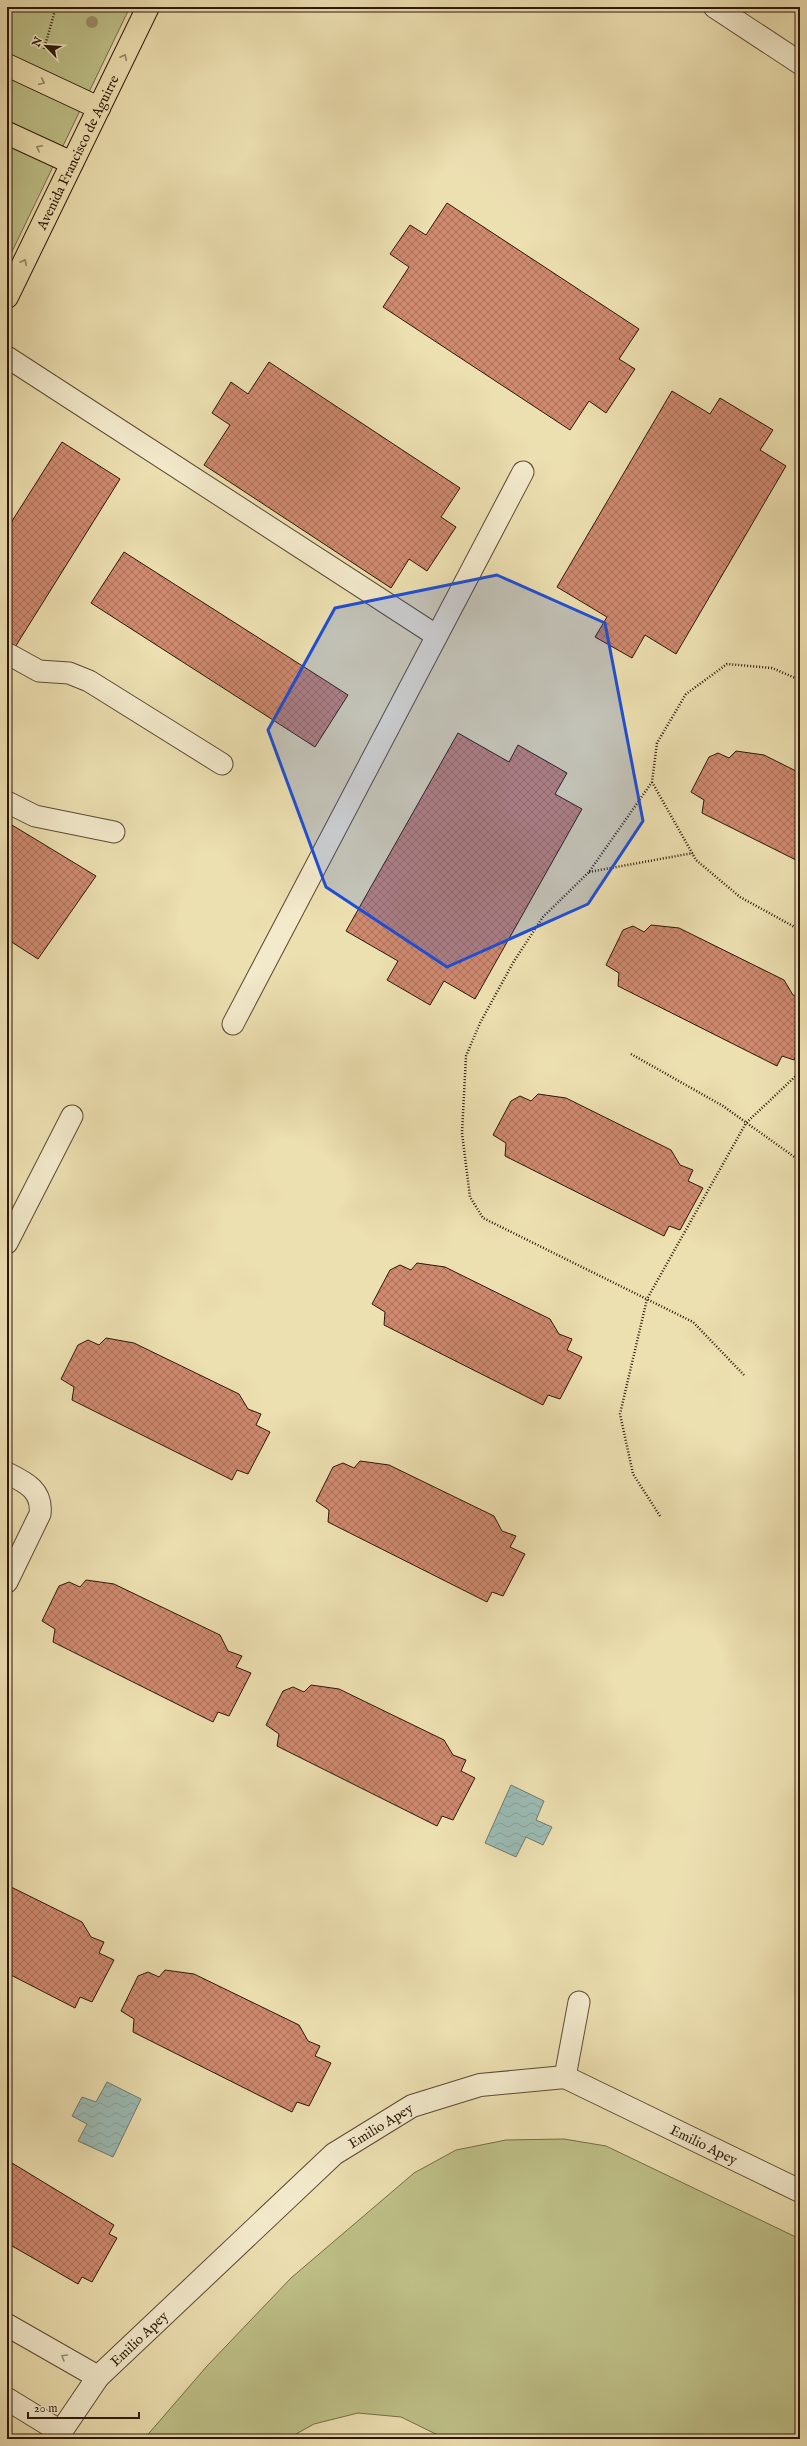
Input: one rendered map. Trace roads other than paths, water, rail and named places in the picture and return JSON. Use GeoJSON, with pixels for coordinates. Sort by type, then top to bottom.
{"type":"FeatureCollection","features":[{"type":"Feature","properties":{"kind":"main road","name":"Avenida Francisco de Aguirre"},"geometry":{"type":"LineString","coordinates":[[7,297],[148,7]]}},
{"type":"Feature","properties":{"kind":"main road"},"geometry":{"type":"LineString","coordinates":[[7,66],[99,108]]}},
{"type":"Feature","properties":{"kind":"main road"},"geometry":{"type":"LineString","coordinates":[[7,133],[72,164]]}},
{"type":"Feature","properties":{"kind":"street"},"geometry":{"type":"LineString","coordinates":[[715,7],[800,63]]}},
{"type":"Feature","properties":{"kind":"street","name":"Emilio Apey"},"geometry":{"type":"LineString","coordinates":[[59,2435],[98,2377],[334,2154],[412,2106],[480,2085],[565,2076],[800,2191]]}},
{"type":"Feature","properties":{"kind":"street"},"geometry":{"type":"LineString","coordinates":[[7,2325],[98,2377]]}},
{"type":"Feature","properties":{"kind":"street"},"geometry":{"type":"LineString","coordinates":[[7,2399],[59,2435]]}},
{"type":"Feature","properties":{"kind":"lane"},"geometry":{"type":"LineString","coordinates":[[7,357],[437,636]]}},
{"type":"Feature","properties":{"kind":"lane"},"geometry":{"type":"LineString","coordinates":[[233,1024],[523,472]]}},
{"type":"Feature","properties":{"kind":"lane"},"geometry":{"type":"LineString","coordinates":[[10,655],[39,671],[69,673],[89,681],[222,764]]}},
{"type":"Feature","properties":{"kind":"lane"},"geometry":{"type":"LineString","coordinates":[[7,802],[35,816],[114,832]]}},
{"type":"Feature","properties":{"kind":"lane"},"geometry":{"type":"LineString","coordinates":[[7,1243],[72,1116]]}},
{"type":"Feature","properties":{"kind":"lane"},"geometry":{"type":"LineString","coordinates":[[7,1473],[32,1486],[41,1504],[40,1514],[7,1582]]}},
{"type":"Feature","properties":{"kind":"lane"},"geometry":{"type":"LineString","coordinates":[[565,2076],[579,2002]]}},
{"type":"Feature","properties":{"kind":"water"},"geometry":{"type":"Polygon","coordinates":[[[511,1785],[544,1801],[536,1820],[552,1827],[543,1845],[526,1837],[516,1857],[485,1843],[511,1785]]]}},
{"type":"Feature","properties":{"kind":"water"},"geometry":{"type":"Polygon","coordinates":[[[107,2082],[141,2099],[113,2157],[78,2141],[87,2124],[72,2116],[82,2097],[96,2102],[107,2082]]]}}]}
